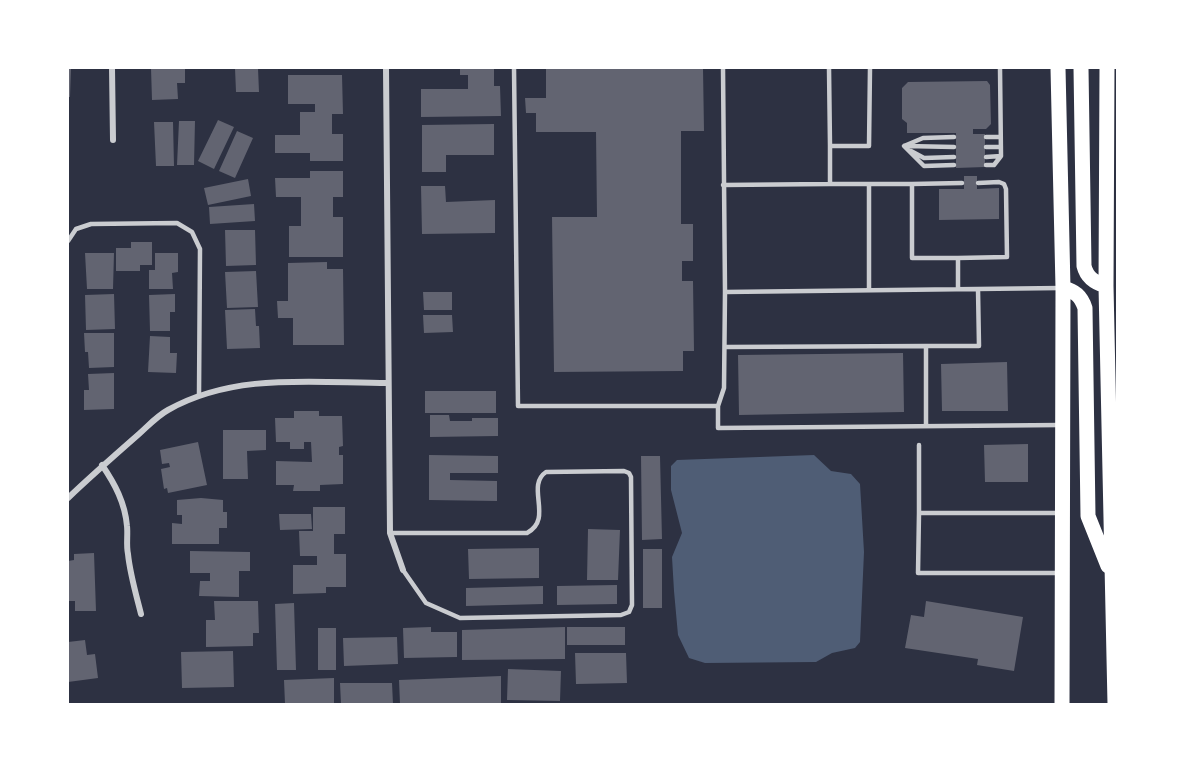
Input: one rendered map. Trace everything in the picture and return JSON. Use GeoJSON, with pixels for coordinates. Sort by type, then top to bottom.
{"type":"FeatureCollection","features":[{"type":"Feature","properties":{"kind":"main road"},"geometry":{"type":"LineString","coordinates":[[1058,68],[1063,288],[1062,705]]}},
{"type":"Feature","properties":{"kind":"main road"},"geometry":{"type":"LineString","coordinates":[[1081,68],[1084,266],[1093,280],[1112,287]]}},
{"type":"Feature","properties":{"kind":"main road"},"geometry":{"type":"LineString","coordinates":[[1107,68],[1112,287],[1112,577],[1116,650],[1115,705]]}},
{"type":"Feature","properties":{"kind":"main road"},"geometry":{"type":"LineString","coordinates":[[1063,288],[1079,296],[1085,308],[1088,516],[1112,577]]}},
{"type":"Feature","properties":{"kind":"street"},"geometry":{"type":"LineString","coordinates":[[112,68],[112,140]]}},
{"type":"Feature","properties":{"kind":"street"},"geometry":{"type":"LineString","coordinates":[[386,68],[390,533],[403,570]]}},
{"type":"Feature","properties":{"kind":"street"},"geometry":{"type":"LineString","coordinates":[[68,498],[102,465],[166,411],[199,395],[257,382],[388,382]]}},
{"type":"Feature","properties":{"kind":"street"},"geometry":{"type":"LineString","coordinates":[[102,465],[114,483],[122,502],[127,525],[130,572],[141,614]]}},
{"type":"Feature","properties":{"kind":"lane"},"geometry":{"type":"LineString","coordinates":[[514,68],[518,406],[718,406]]}},
{"type":"Feature","properties":{"kind":"lane"},"geometry":{"type":"LineString","coordinates":[[723,68],[726,347],[724,388],[718,406],[718,428],[1063,425]]}},
{"type":"Feature","properties":{"kind":"lane"},"geometry":{"type":"LineString","coordinates":[[829,68],[830,184]]}},
{"type":"Feature","properties":{"kind":"lane"},"geometry":{"type":"LineString","coordinates":[[830,146],[869,146],[870,68]]}},
{"type":"Feature","properties":{"kind":"lane"},"geometry":{"type":"LineString","coordinates":[[986,165],[994,165],[1001,156],[1000,68]]}},
{"type":"Feature","properties":{"kind":"lane"},"geometry":{"type":"LineString","coordinates":[[904,146],[923,138],[954,137]]}},
{"type":"Feature","properties":{"kind":"lane"},"geometry":{"type":"LineString","coordinates":[[986,137],[1000,137]]}},
{"type":"Feature","properties":{"kind":"lane"},"geometry":{"type":"LineString","coordinates":[[904,146],[954,147]]}},
{"type":"Feature","properties":{"kind":"lane"},"geometry":{"type":"LineString","coordinates":[[904,146],[924,158],[954,157]]}},
{"type":"Feature","properties":{"kind":"lane"},"geometry":{"type":"LineString","coordinates":[[904,146],[924,166],[954,165]]}},
{"type":"Feature","properties":{"kind":"lane"},"geometry":{"type":"LineString","coordinates":[[986,147],[1001,147]]}},
{"type":"Feature","properties":{"kind":"lane"},"geometry":{"type":"LineString","coordinates":[[986,157],[1001,156]]}},
{"type":"Feature","properties":{"kind":"lane"},"geometry":{"type":"LineString","coordinates":[[912,184],[912,258],[1008,257],[1004,184],[999,182],[978,183]]}},
{"type":"Feature","properties":{"kind":"lane"},"geometry":{"type":"LineString","coordinates":[[723,185],[962,183]]}},
{"type":"Feature","properties":{"kind":"lane"},"geometry":{"type":"LineString","coordinates":[[869,184],[869,290]]}},
{"type":"Feature","properties":{"kind":"lane"},"geometry":{"type":"LineString","coordinates":[[68,241],[76,229],[91,224],[177,223],[192,232],[200,249],[199,395]]}},
{"type":"Feature","properties":{"kind":"lane"},"geometry":{"type":"LineString","coordinates":[[957,258],[957,289]]}},
{"type":"Feature","properties":{"kind":"lane"},"geometry":{"type":"LineString","coordinates":[[725,292],[1063,288]]}},
{"type":"Feature","properties":{"kind":"lane"},"geometry":{"type":"LineString","coordinates":[[726,347],[979,346],[978,289]]}},
{"type":"Feature","properties":{"kind":"lane"},"geometry":{"type":"LineString","coordinates":[[926,346],[926,426]]}},
{"type":"Feature","properties":{"kind":"lane"},"geometry":{"type":"LineString","coordinates":[[919,446],[918,573],[1063,573]]}},
{"type":"Feature","properties":{"kind":"lane"},"geometry":{"type":"LineString","coordinates":[[390,533],[527,533],[535,529],[539,520],[538,482],[546,472],[624,471],[629,472],[631,477],[632,605],[629,612],[621,615],[460,618],[426,603],[403,570]]}},
{"type":"Feature","properties":{"kind":"lane"},"geometry":{"type":"LineString","coordinates":[[919,513],[1063,513]]}},
{"type":"Feature","properties":{"kind":"water"},"geometry":{"type":"Polygon","coordinates":[[[814,455],[831,471],[851,474],[860,484],[864,552],[860,642],[855,648],[832,653],[816,662],[705,663],[689,658],[678,635],[672,557],[682,533],[671,490],[671,466],[677,460],[814,455]]]}},
{"type":"Feature","properties":{"kind":"building"},"geometry":{"type":"Polygon","coordinates":[[[68,68],[71,68],[70,97],[68,97],[68,68]]]}},
{"type":"Feature","properties":{"kind":"building"},"geometry":{"type":"Polygon","coordinates":[[[151,68],[185,68],[185,83],[177,83],[178,99],[152,100],[151,68]]]}},
{"type":"Feature","properties":{"kind":"building"},"geometry":{"type":"Polygon","coordinates":[[[235,68],[258,68],[259,92],[236,92],[235,68]]]}},
{"type":"Feature","properties":{"kind":"building"},"geometry":{"type":"Polygon","coordinates":[[[460,68],[494,68],[494,86],[500,86],[501,116],[421,117],[421,89],[468,89],[468,75],[460,75],[460,68]]]}},
{"type":"Feature","properties":{"kind":"building"},"geometry":{"type":"Polygon","coordinates":[[[546,68],[703,68],[704,131],[681,131],[681,224],[693,224],[693,261],[682,261],[682,281],[693,281],[694,351],[683,351],[683,371],[554,372],[552,217],[597,217],[596,132],[536,132],[536,113],[526,113],[525,98],[546,98],[546,68]]]}},
{"type":"Feature","properties":{"kind":"building"},"geometry":{"type":"Polygon","coordinates":[[[288,75],[342,75],[343,114],[332,114],[332,134],[343,134],[343,161],[310,161],[310,153],[275,153],[275,135],[300,135],[300,112],[315,112],[315,104],[288,104],[288,75]]]}},
{"type":"Feature","properties":{"kind":"building"},"geometry":{"type":"Polygon","coordinates":[[[987,81],[990,85],[991,124],[986,129],[973,129],[973,134],[985,134],[985,167],[956,168],[956,133],[907,133],[907,123],[902,119],[902,88],[908,82],[987,81]]]}},
{"type":"Feature","properties":{"kind":"building"},"geometry":{"type":"Polygon","coordinates":[[[218,120],[234,127],[214,169],[198,161],[218,120]]]}},
{"type":"Feature","properties":{"kind":"building"},"geometry":{"type":"Polygon","coordinates":[[[179,121],[195,121],[194,165],[177,165],[179,121]]]}},
{"type":"Feature","properties":{"kind":"building"},"geometry":{"type":"Polygon","coordinates":[[[154,122],[173,122],[174,166],[156,166],[154,122]]]}},
{"type":"Feature","properties":{"kind":"building"},"geometry":{"type":"Polygon","coordinates":[[[494,124],[494,155],[446,155],[446,172],[422,172],[422,125],[494,124]]]}},
{"type":"Feature","properties":{"kind":"building"},"geometry":{"type":"Polygon","coordinates":[[[237,131],[253,138],[235,178],[219,171],[237,131]]]}},
{"type":"Feature","properties":{"kind":"building"},"geometry":{"type":"Polygon","coordinates":[[[310,171],[343,171],[343,197],[333,197],[333,217],[343,217],[343,257],[289,257],[289,226],[301,226],[301,197],[276,197],[275,178],[310,178],[310,171]]]}},
{"type":"Feature","properties":{"kind":"building"},"geometry":{"type":"Polygon","coordinates":[[[964,176],[977,176],[977,189],[999,188],[999,219],[939,220],[939,189],[964,189],[964,176]]]}},
{"type":"Feature","properties":{"kind":"building"},"geometry":{"type":"Polygon","coordinates":[[[248,179],[251,196],[208,205],[204,188],[248,179]]]}},
{"type":"Feature","properties":{"kind":"building"},"geometry":{"type":"Polygon","coordinates":[[[421,186],[445,186],[446,202],[495,200],[495,233],[422,234],[421,186]]]}},
{"type":"Feature","properties":{"kind":"building"},"geometry":{"type":"Polygon","coordinates":[[[254,204],[255,221],[210,224],[209,207],[254,204]]]}},
{"type":"Feature","properties":{"kind":"building"},"geometry":{"type":"Polygon","coordinates":[[[225,230],[255,230],[256,265],[226,266],[225,230]]]}},
{"type":"Feature","properties":{"kind":"building"},"geometry":{"type":"Polygon","coordinates":[[[131,242],[152,242],[152,265],[140,265],[140,271],[116,271],[116,248],[131,248],[131,242]]]}},
{"type":"Feature","properties":{"kind":"building"},"geometry":{"type":"Polygon","coordinates":[[[85,253],[114,253],[113,289],[87,289],[85,253]]]}},
{"type":"Feature","properties":{"kind":"building"},"geometry":{"type":"Polygon","coordinates":[[[155,253],[178,253],[178,272],[172,273],[173,289],[149,289],[149,270],[155,270],[155,253]]]}},
{"type":"Feature","properties":{"kind":"building"},"geometry":{"type":"Polygon","coordinates":[[[327,262],[327,269],[343,269],[344,345],[293,345],[293,318],[278,318],[277,301],[288,301],[288,263],[327,262]]]}},
{"type":"Feature","properties":{"kind":"building"},"geometry":{"type":"Polygon","coordinates":[[[256,271],[258,307],[227,308],[225,272],[256,271]]]}},
{"type":"Feature","properties":{"kind":"building"},"geometry":{"type":"Polygon","coordinates":[[[423,292],[452,292],[452,310],[424,310],[423,292]]]}},
{"type":"Feature","properties":{"kind":"building"},"geometry":{"type":"Polygon","coordinates":[[[114,294],[115,329],[86,330],[85,295],[114,294]]]}},
{"type":"Feature","properties":{"kind":"building"},"geometry":{"type":"Polygon","coordinates":[[[175,294],[175,312],[170,312],[170,331],[150,331],[149,295],[175,294]]]}},
{"type":"Feature","properties":{"kind":"building"},"geometry":{"type":"Polygon","coordinates":[[[255,309],[256,326],[259,326],[260,348],[227,349],[225,310],[255,309]]]}},
{"type":"Feature","properties":{"kind":"building"},"geometry":{"type":"Polygon","coordinates":[[[423,315],[452,315],[453,332],[424,333],[423,315]]]}},
{"type":"Feature","properties":{"kind":"building"},"geometry":{"type":"Polygon","coordinates":[[[84,333],[114,333],[114,367],[89,368],[84,333]]]}},
{"type":"Feature","properties":{"kind":"building"},"geometry":{"type":"Polygon","coordinates":[[[150,336],[170,337],[170,353],[177,353],[176,373],[148,372],[150,336]]]}},
{"type":"Feature","properties":{"kind":"building"},"geometry":{"type":"Polygon","coordinates":[[[903,353],[904,412],[739,415],[738,355],[903,353]]]}},
{"type":"Feature","properties":{"kind":"building"},"geometry":{"type":"Polygon","coordinates":[[[1007,362],[1008,411],[942,411],[941,364],[1007,362]]]}},
{"type":"Feature","properties":{"kind":"building"},"geometry":{"type":"Polygon","coordinates":[[[114,373],[114,409],[84,410],[84,390],[89,390],[88,374],[114,373]]]}},
{"type":"Feature","properties":{"kind":"building"},"geometry":{"type":"Polygon","coordinates":[[[425,391],[496,391],[496,413],[425,413],[425,391]]]}},
{"type":"Feature","properties":{"kind":"building"},"geometry":{"type":"Polygon","coordinates":[[[294,411],[319,411],[319,416],[342,416],[343,446],[339,447],[339,455],[343,455],[343,484],[320,485],[320,491],[293,491],[294,485],[276,485],[276,461],[312,462],[311,442],[304,442],[304,449],[290,449],[290,442],[276,442],[275,418],[294,418],[294,411]]]}},
{"type":"Feature","properties":{"kind":"building"},"geometry":{"type":"Polygon","coordinates":[[[430,415],[449,415],[450,421],[498,418],[498,436],[430,437],[430,415]]]}},
{"type":"Feature","properties":{"kind":"building"},"geometry":{"type":"Polygon","coordinates":[[[223,430],[266,430],[266,450],[247,451],[248,479],[223,479],[223,430]]]}},
{"type":"Feature","properties":{"kind":"building"},"geometry":{"type":"Polygon","coordinates":[[[198,442],[207,485],[168,493],[167,488],[164,489],[161,469],[170,467],[169,463],[162,464],[160,450],[198,442]]]}},
{"type":"Feature","properties":{"kind":"building"},"geometry":{"type":"Polygon","coordinates":[[[1028,444],[1028,482],[985,482],[984,445],[1028,444]]]}},
{"type":"Feature","properties":{"kind":"building"},"geometry":{"type":"Polygon","coordinates":[[[429,455],[498,456],[498,473],[450,473],[450,480],[497,481],[497,501],[429,500],[429,455]]]}},
{"type":"Feature","properties":{"kind":"building"},"geometry":{"type":"Polygon","coordinates":[[[641,456],[660,456],[662,539],[642,540],[641,456]]]}},
{"type":"Feature","properties":{"kind":"building"},"geometry":{"type":"Polygon","coordinates":[[[201,498],[223,500],[223,512],[227,512],[227,528],[219,528],[219,544],[172,544],[172,523],[182,524],[182,515],[177,515],[177,500],[201,498]]]}},
{"type":"Feature","properties":{"kind":"building"},"geometry":{"type":"Polygon","coordinates":[[[313,507],[345,507],[345,534],[334,534],[334,554],[346,554],[346,587],[326,587],[326,593],[293,594],[293,565],[317,565],[317,556],[300,556],[299,531],[313,531],[313,507]]]}},
{"type":"Feature","properties":{"kind":"building"},"geometry":{"type":"Polygon","coordinates":[[[279,514],[311,514],[312,529],[280,530],[279,514]]]}},
{"type":"Feature","properties":{"kind":"building"},"geometry":{"type":"Polygon","coordinates":[[[588,529],[620,530],[618,580],[587,580],[588,529]]]}},
{"type":"Feature","properties":{"kind":"building"},"geometry":{"type":"Polygon","coordinates":[[[539,548],[539,578],[469,579],[468,549],[539,548]]]}},
{"type":"Feature","properties":{"kind":"building"},"geometry":{"type":"Polygon","coordinates":[[[643,549],[662,549],[662,608],[643,608],[643,549]]]}},
{"type":"Feature","properties":{"kind":"building"},"geometry":{"type":"Polygon","coordinates":[[[190,551],[250,552],[250,571],[239,571],[239,597],[199,596],[200,581],[210,581],[210,573],[190,573],[190,551]]]}},
{"type":"Feature","properties":{"kind":"building"},"geometry":{"type":"Polygon","coordinates":[[[94,553],[96,611],[75,611],[75,601],[68,601],[68,561],[74,560],[74,554],[94,553]]]}},
{"type":"Feature","properties":{"kind":"building"},"geometry":{"type":"Polygon","coordinates":[[[617,585],[617,604],[557,605],[557,586],[617,585]]]}},
{"type":"Feature","properties":{"kind":"building"},"geometry":{"type":"Polygon","coordinates":[[[543,586],[543,604],[466,606],[466,588],[543,586]]]}},
{"type":"Feature","properties":{"kind":"building"},"geometry":{"type":"Polygon","coordinates":[[[214,601],[258,601],[259,633],[253,633],[253,646],[206,647],[206,620],[215,620],[214,601]]]}},
{"type":"Feature","properties":{"kind":"building"},"geometry":{"type":"Polygon","coordinates":[[[926,601],[1023,617],[1014,671],[977,665],[978,659],[905,648],[911,615],[924,617],[926,601]]]}},
{"type":"Feature","properties":{"kind":"building"},"geometry":{"type":"Polygon","coordinates":[[[294,603],[296,670],[277,670],[275,604],[294,603]]]}},
{"type":"Feature","properties":{"kind":"building"},"geometry":{"type":"Polygon","coordinates":[[[431,627],[431,632],[457,632],[457,657],[404,658],[403,628],[431,627]]]}},
{"type":"Feature","properties":{"kind":"building"},"geometry":{"type":"Polygon","coordinates":[[[565,627],[565,659],[462,660],[462,630],[565,627]]]}},
{"type":"Feature","properties":{"kind":"building"},"geometry":{"type":"Polygon","coordinates":[[[567,627],[625,627],[625,645],[567,645],[567,627]]]}},
{"type":"Feature","properties":{"kind":"building"},"geometry":{"type":"Polygon","coordinates":[[[318,628],[336,628],[336,670],[318,670],[318,628]]]}},
{"type":"Feature","properties":{"kind":"building"},"geometry":{"type":"Polygon","coordinates":[[[397,637],[398,664],[344,666],[343,638],[397,637]]]}},
{"type":"Feature","properties":{"kind":"building"},"geometry":{"type":"Polygon","coordinates":[[[85,640],[87,655],[95,654],[98,678],[68,682],[68,642],[85,640]]]}},
{"type":"Feature","properties":{"kind":"building"},"geometry":{"type":"Polygon","coordinates":[[[233,651],[234,687],[182,688],[181,652],[233,651]]]}},
{"type":"Feature","properties":{"kind":"building"},"geometry":{"type":"Polygon","coordinates":[[[575,653],[626,653],[627,683],[576,684],[575,653]]]}},
{"type":"Feature","properties":{"kind":"building"},"geometry":{"type":"Polygon","coordinates":[[[508,669],[561,671],[560,701],[507,700],[508,669]]]}},
{"type":"Feature","properties":{"kind":"building"},"geometry":{"type":"Polygon","coordinates":[[[501,676],[501,704],[400,704],[399,680],[501,676]]]}},
{"type":"Feature","properties":{"kind":"building"},"geometry":{"type":"Polygon","coordinates":[[[334,678],[334,704],[285,704],[284,680],[334,678]]]}},
{"type":"Feature","properties":{"kind":"building"},"geometry":{"type":"Polygon","coordinates":[[[340,683],[392,683],[393,704],[341,704],[340,683]]]}}]}
